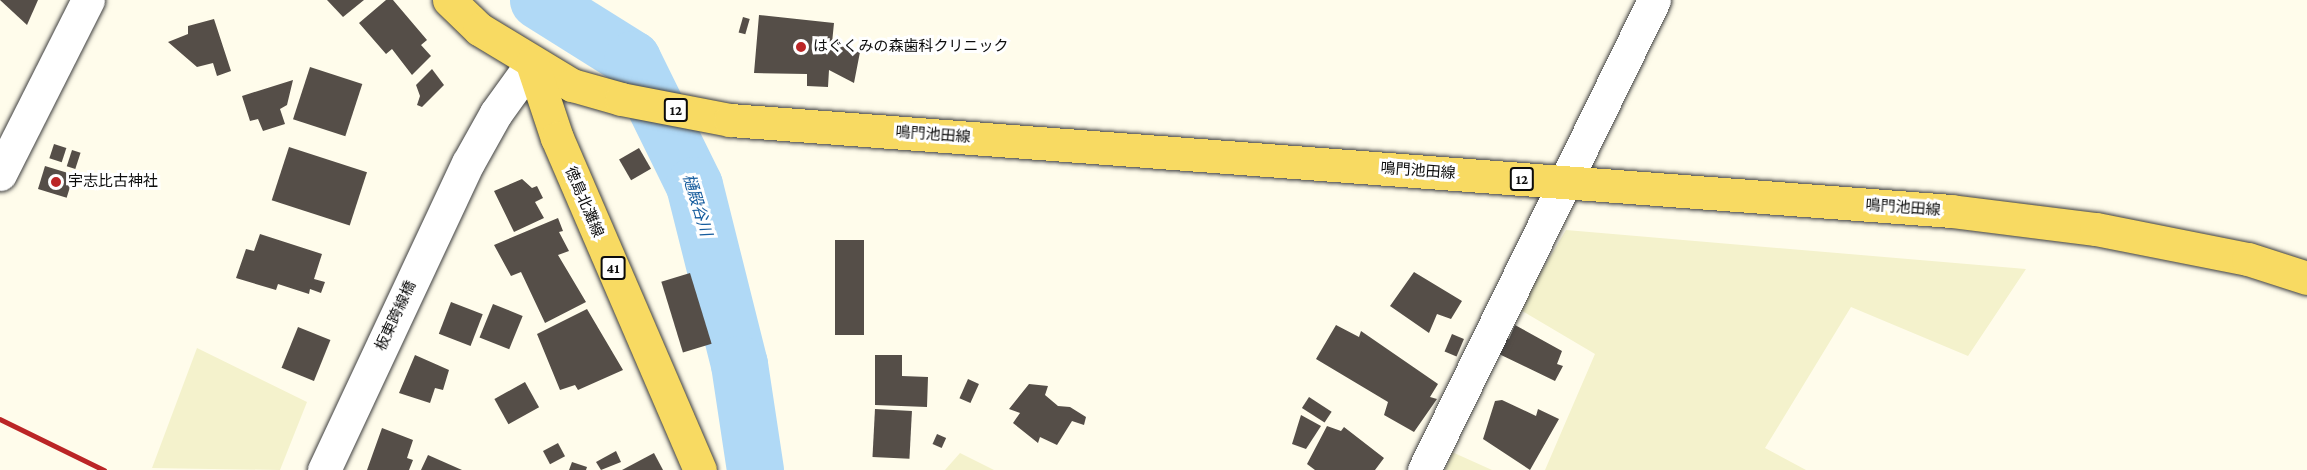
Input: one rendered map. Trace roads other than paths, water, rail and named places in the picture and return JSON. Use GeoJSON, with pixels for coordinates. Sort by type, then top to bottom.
{"type":"FeatureCollection","features":[{"type":"Feature","properties":{"kind":"main road","name":"12"},"geometry":{"type":"LineString","coordinates":[[449,0],[479,29],[532,63]]}},
{"type":"Feature","properties":{"kind":"main road","name":"鳴門池田線"},"geometry":{"type":"LineString","coordinates":[[532,63],[572,85],[621,99],[730,120],[1951,211],[2085,228],[2248,259],[2307,278]]}},
{"type":"Feature","properties":{"kind":"main road","name":"徳島北灘線"},"geometry":{"type":"LineString","coordinates":[[532,63],[557,138],[700,470]]}},
{"type":"Feature","properties":{"kind":"street"},"geometry":{"type":"LineString","coordinates":[[0,174],[87,0]]}},
{"type":"Feature","properties":{"kind":"street"},"geometry":{"type":"LineString","coordinates":[[1424,470],[1562,182],[1654,0]]}},
{"type":"Feature","properties":{"kind":"street","name":"板東跨線橋"},"geometry":{"type":"LineString","coordinates":[[324,470],[468,163],[496,113],[532,63]]}},
{"type":"Feature","properties":{"kind":"waterway","name":"樋殿谷川"},"geometry":{"type":"LineString","coordinates":[[538,0],[632,59],[694,185],[739,364],[755,470]]}},
{"type":"Feature","properties":{"kind":"railway"},"geometry":{"type":"LineString","coordinates":[[0,419],[104,470]]}},
{"type":"Feature","properties":{"kind":"place","name":"はぐくみの森歯科クリニック"},"geometry":{"type":"Point","coordinates":[801,47]}},
{"type":"Feature","properties":{"kind":"place","name":"宇志比古神社"},"geometry":{"type":"Point","coordinates":[56,182]}}]}
